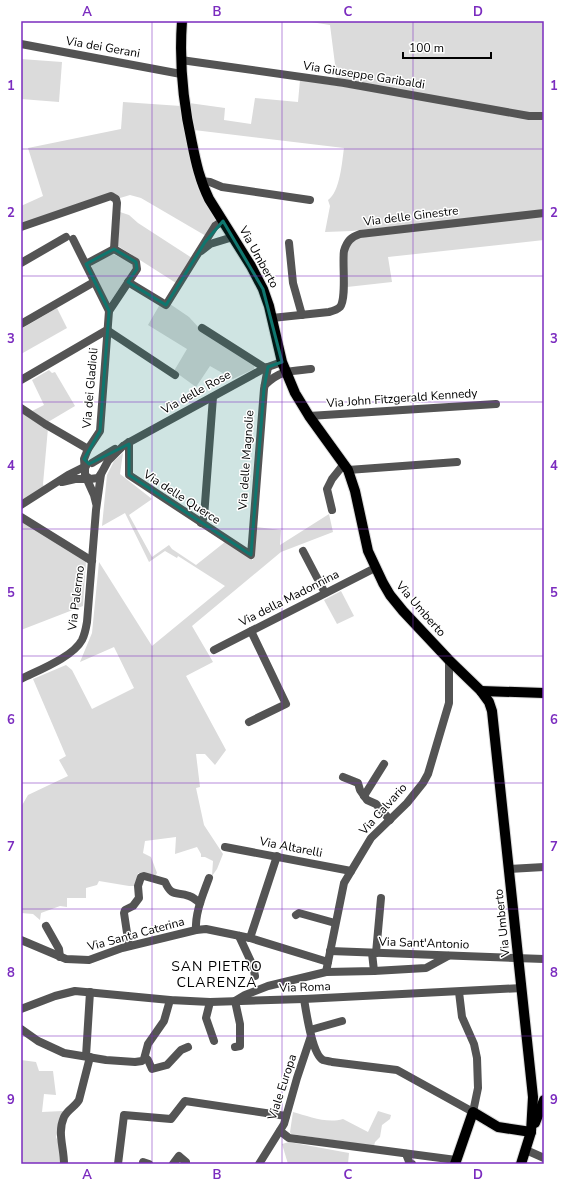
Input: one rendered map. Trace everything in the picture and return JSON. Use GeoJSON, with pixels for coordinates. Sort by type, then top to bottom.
{"type":"FeatureCollection","features":[{"type":"Feature","properties":{"kind":"main road","name":"Via Umberto"},"geometry":{"type":"LineString","coordinates":[[182,21],[181,74],[189,129],[203,186],[263,289],[284,367],[295,393],[309,416],[346,467],[355,491],[365,541],[375,568],[390,595],[449,660],[481,691],[488,702],[494,722],[533,1097],[531,1132],[521,1164]]}},
{"type":"Feature","properties":{"kind":"main road"},"geometry":{"type":"LineString","coordinates":[[481,691],[544,693]]}},
{"type":"Feature","properties":{"kind":"main road"},"geometry":{"type":"LineString","coordinates":[[456,1162],[473,1112],[498,1126],[531,1132],[544,1100],[536,1101],[533,1097]]}},
{"type":"Feature","properties":{"kind":"street","name":"Via dei Gerani"},"geometry":{"type":"LineString","coordinates":[[21,44],[181,74]]}},
{"type":"Feature","properties":{"kind":"street","name":"Via Giuseppe Garibaldi"},"geometry":{"type":"LineString","coordinates":[[181,60],[344,83],[529,116],[542,116]]}},
{"type":"Feature","properties":{"kind":"street"},"geometry":{"type":"LineString","coordinates":[[203,186],[210,188],[222,187],[310,200]]}},
{"type":"Feature","properties":{"kind":"street"},"geometry":{"type":"LineString","coordinates":[[21,227],[111,196],[116,199],[117,203],[114,246]]}},
{"type":"Feature","properties":{"kind":"street","name":"Via delle Ginestre"},"geometry":{"type":"LineString","coordinates":[[272,318],[329,312],[340,307],[343,300],[344,251],[349,240],[353,236],[544,213]]}},
{"type":"Feature","properties":{"kind":"street"},"geometry":{"type":"LineString","coordinates":[[130,283],[166,305],[198,255],[204,242],[215,226],[223,221]]}},
{"type":"Feature","properties":{"kind":"street"},"geometry":{"type":"LineString","coordinates":[[198,255],[210,244],[234,237]]}},
{"type":"Feature","properties":{"kind":"street"},"geometry":{"type":"LineString","coordinates":[[21,262],[70,238],[85,262],[92,283],[109,313],[130,283],[137,269],[136,262],[114,246]]}},
{"type":"Feature","properties":{"kind":"street"},"geometry":{"type":"LineString","coordinates":[[289,243],[293,283],[302,315]]}},
{"type":"Feature","properties":{"kind":"street"},"geometry":{"type":"LineString","coordinates":[[85,262],[114,246]]}},
{"type":"Feature","properties":{"kind":"street"},"geometry":{"type":"LineString","coordinates":[[21,324],[92,283]]}},
{"type":"Feature","properties":{"kind":"street","name":"Via dei Gladioli"},"geometry":{"type":"LineString","coordinates":[[87,469],[88,449],[100,431],[109,313]]}},
{"type":"Feature","properties":{"kind":"street"},"geometry":{"type":"LineString","coordinates":[[202,328],[267,367]]}},
{"type":"Feature","properties":{"kind":"street"},"geometry":{"type":"LineString","coordinates":[[21,380],[107,330],[175,376]]}},
{"type":"Feature","properties":{"kind":"street","name":"Via delle Rose"},"geometry":{"type":"LineString","coordinates":[[87,469],[113,450],[267,367],[284,367]]}},
{"type":"Feature","properties":{"kind":"street","name":"Via delle Magnolie"},"geometry":{"type":"LineString","coordinates":[[251,555],[264,386],[267,367]]}},
{"type":"Feature","properties":{"kind":"street"},"geometry":{"type":"LineString","coordinates":[[264,386],[284,367],[312,369]]}},
{"type":"Feature","properties":{"kind":"street"},"geometry":{"type":"LineString","coordinates":[[201,523],[204,517],[213,397]]}},
{"type":"Feature","properties":{"kind":"street","name":"Via John Fitzgerald Kennedy"},"geometry":{"type":"LineString","coordinates":[[309,416],[496,404]]}},
{"type":"Feature","properties":{"kind":"street"},"geometry":{"type":"LineString","coordinates":[[21,408],[88,449]]}},
{"type":"Feature","properties":{"kind":"street"},"geometry":{"type":"LineString","coordinates":[[87,469],[98,478],[108,461],[126,444]]}},
{"type":"Feature","properties":{"kind":"street","name":"Via delle Querce"},"geometry":{"type":"LineString","coordinates":[[126,444],[129,476],[251,555]]}},
{"type":"Feature","properties":{"kind":"street"},"geometry":{"type":"LineString","coordinates":[[332,510],[327,489],[332,479],[346,467],[456,462]]}},
{"type":"Feature","properties":{"kind":"street"},"geometry":{"type":"LineString","coordinates":[[57,483],[70,480],[95,463],[100,466],[101,473],[96,510]]}},
{"type":"Feature","properties":{"kind":"street"},"geometry":{"type":"LineString","coordinates":[[21,505],[68,475],[87,469]]}},
{"type":"Feature","properties":{"kind":"street"},"geometry":{"type":"LineString","coordinates":[[87,469],[94,495],[96,510]]}},
{"type":"Feature","properties":{"kind":"street","name":"Via Palermo"},"geometry":{"type":"LineString","coordinates":[[21,679],[70,654],[78,647],[83,639],[87,622],[96,510]]}},
{"type":"Feature","properties":{"kind":"street"},"geometry":{"type":"LineString","coordinates":[[21,517],[92,561]]}},
{"type":"Feature","properties":{"kind":"street"},"geometry":{"type":"LineString","coordinates":[[303,551],[324,593]]}},
{"type":"Feature","properties":{"kind":"street","name":"Via della Madonnina"},"geometry":{"type":"LineString","coordinates":[[214,650],[375,568]]}},
{"type":"Feature","properties":{"kind":"street"},"geometry":{"type":"LineString","coordinates":[[249,722],[286,704],[251,631]]}},
{"type":"Feature","properties":{"kind":"street","name":"Via Calvario"},"geometry":{"type":"LineString","coordinates":[[326,972],[344,883],[371,838],[407,804],[428,774],[449,703],[449,660]]}},
{"type":"Feature","properties":{"kind":"street"},"geometry":{"type":"LineString","coordinates":[[450,679],[455,673],[461,671]]}},
{"type":"Feature","properties":{"kind":"street"},"geometry":{"type":"LineString","coordinates":[[364,796],[384,764]]}},
{"type":"Feature","properties":{"kind":"street"},"geometry":{"type":"LineString","coordinates":[[343,777],[358,783],[360,790],[367,800],[376,804],[390,820]]}},
{"type":"Feature","properties":{"kind":"street","name":"Via Altarelli"},"geometry":{"type":"LineString","coordinates":[[225,847],[351,871]]}},
{"type":"Feature","properties":{"kind":"street"},"geometry":{"type":"LineString","coordinates":[[250,938],[278,856]]}},
{"type":"Feature","properties":{"kind":"street"},"geometry":{"type":"LineString","coordinates":[[509,869],[544,867]]}},
{"type":"Feature","properties":{"kind":"street"},"geometry":{"type":"LineString","coordinates":[[129,946],[124,913],[125,910],[133,906],[139,898],[138,886],[140,877],[152,878],[165,882],[172,893],[188,895],[200,903]]}},
{"type":"Feature","properties":{"kind":"street"},"geometry":{"type":"LineString","coordinates":[[196,930],[200,903],[209,878]]}},
{"type":"Feature","properties":{"kind":"street"},"geometry":{"type":"LineString","coordinates":[[374,971],[374,953],[381,898]]}},
{"type":"Feature","properties":{"kind":"street"},"geometry":{"type":"LineString","coordinates":[[296,915],[299,913],[335,923]]}},
{"type":"Feature","properties":{"kind":"street"},"geometry":{"type":"LineString","coordinates":[[46,926],[59,949],[60,956]]}},
{"type":"Feature","properties":{"kind":"street","name":"Via Santa Caterina"},"geometry":{"type":"LineString","coordinates":[[21,940],[72,960],[89,960],[129,946],[206,929],[250,938],[328,962]]}},
{"type":"Feature","properties":{"kind":"street"},"geometry":{"type":"LineString","coordinates":[[239,936],[256,976]]}},
{"type":"Feature","properties":{"kind":"street","name":"Via Sant'Antonio"},"geometry":{"type":"LineString","coordinates":[[330,951],[544,959]]}},
{"type":"Feature","properties":{"kind":"street"},"geometry":{"type":"LineString","coordinates":[[235,1047],[240,1046],[240,1024],[235,1001],[245,995],[268,986],[326,972],[426,968],[448,956]]}},
{"type":"Feature","properties":{"kind":"street","name":"Via Roma"},"geometry":{"type":"LineString","coordinates":[[21,1009],[67,992],[75,991],[170,1000],[210,1002],[304,999],[522,988]]}},
{"type":"Feature","properties":{"kind":"street"},"geometry":{"type":"LineString","coordinates":[[64,1164],[64,1152],[60,1134],[65,1116],[79,1100],[88,1056],[90,992]]}},
{"type":"Feature","properties":{"kind":"street"},"geometry":{"type":"LineString","coordinates":[[305,1054],[332,1062],[397,1070],[473,1112],[478,1088],[477,1058],[474,1044],[462,1017],[459,992]]}},
{"type":"Feature","properties":{"kind":"street"},"geometry":{"type":"LineString","coordinates":[[304,999],[311,1033],[318,1054],[322,1059]]}},
{"type":"Feature","properties":{"kind":"street"},"geometry":{"type":"LineString","coordinates":[[21,1030],[38,1041],[64,1053],[106,1060],[142,1061],[145,1057],[148,1044],[164,1021],[170,1000]]}},
{"type":"Feature","properties":{"kind":"street"},"geometry":{"type":"LineString","coordinates":[[210,1002],[206,1018],[214,1041]]}},
{"type":"Feature","properties":{"kind":"street"},"geometry":{"type":"LineString","coordinates":[[311,1033],[342,1021]]}},
{"type":"Feature","properties":{"kind":"street","name":"Viale Europa"},"geometry":{"type":"LineString","coordinates":[[259,1164],[280,1131],[286,1116],[311,1033]]}},
{"type":"Feature","properties":{"kind":"street"},"geometry":{"type":"LineString","coordinates":[[145,1057],[152,1069],[167,1065],[180,1050],[188,1047]]}},
{"type":"Feature","properties":{"kind":"street"},"geometry":{"type":"LineString","coordinates":[[118,1164],[124,1115],[171,1119],[185,1101],[286,1116]]}},
{"type":"Feature","properties":{"kind":"street"},"geometry":{"type":"LineString","coordinates":[[280,1131],[289,1138],[456,1162]]}},
{"type":"Feature","properties":{"kind":"street"},"geometry":{"type":"LineString","coordinates":[[526,1150],[544,1158]]}},
{"type":"Feature","properties":{"kind":"street"},"geometry":{"type":"LineString","coordinates":[[405,1154],[410,1164],[412,1164]]}},
{"type":"Feature","properties":{"kind":"street"},"geometry":{"type":"LineString","coordinates":[[173,1164],[179,1156],[186,1162],[184,1164]]}},
{"type":"Feature","properties":{"kind":"highlighted area"},"geometry":{"type":"Polygon","coordinates":[[[223,221],[263,289],[282,362],[268,367],[264,389],[251,555],[129,475],[129,444],[89,464],[84,459],[100,431],[109,311],[86,264],[114,249],[136,262],[137,269],[128,282],[166,305],[205,242],[223,221]]]}},
{"type":"Feature","properties":{"kind":"shaded area"},"geometry":{"type":"Polygon","coordinates":[[[304,21],[544,21],[544,113],[530,113],[337,80],[330,25],[304,21]]]}},
{"type":"Feature","properties":{"kind":"shaded area"},"geometry":{"type":"Polygon","coordinates":[[[21,59],[62,62],[59,102],[21,99],[21,59]]]}},
{"type":"Feature","properties":{"kind":"shaded area"},"geometry":{"type":"Polygon","coordinates":[[[300,80],[544,118],[544,210],[352,231],[325,232],[330,206],[328,200],[332,196],[338,184],[344,148],[194,130],[189,103],[225,108],[224,120],[251,124],[255,98],[298,102],[300,80]]]}},
{"type":"Feature","properties":{"kind":"shaded area"},"geometry":{"type":"Polygon","coordinates":[[[123,102],[181,106],[198,189],[216,216],[216,220],[206,236],[141,198],[130,195],[120,198],[114,194],[21,224],[21,206],[43,196],[28,148],[121,129],[123,102]]]}},
{"type":"Feature","properties":{"kind":"shaded area"},"geometry":{"type":"Polygon","coordinates":[[[120,212],[129,215],[138,223],[192,258],[176,283],[118,246],[120,212]]]}},
{"type":"Feature","properties":{"kind":"shaded area"},"geometry":{"type":"Polygon","coordinates":[[[544,216],[544,240],[388,257],[392,282],[347,287],[348,250],[353,241],[358,238],[544,216]]]}},
{"type":"Feature","properties":{"kind":"shaded area"},"geometry":{"type":"Polygon","coordinates":[[[113,254],[132,263],[133,268],[110,302],[108,302],[92,268],[92,264],[113,254]]]}},
{"type":"Feature","properties":{"kind":"shaded area"},"geometry":{"type":"Polygon","coordinates":[[[170,304],[189,317],[200,329],[255,365],[254,369],[233,379],[210,366],[196,387],[174,371],[187,349],[148,325],[159,306],[164,307],[170,304]]]}},
{"type":"Feature","properties":{"kind":"shaded area"},"geometry":{"type":"Polygon","coordinates":[[[57,308],[67,328],[21,354],[21,329],[57,308]]]}},
{"type":"Feature","properties":{"kind":"shaded area"},"geometry":{"type":"Polygon","coordinates":[[[49,370],[52,373],[55,372],[75,406],[48,422],[32,411],[44,405],[32,380],[49,370]]]}},
{"type":"Feature","properties":{"kind":"shaded area"},"geometry":{"type":"Polygon","coordinates":[[[21,412],[43,427],[48,428],[43,484],[44,487],[21,501],[21,412]]]}},
{"type":"Feature","properties":{"kind":"shaded area"},"geometry":{"type":"Polygon","coordinates":[[[123,453],[120,474],[152,499],[129,515],[152,557],[169,545],[172,549],[196,565],[225,542],[253,560],[256,527],[281,530],[280,545],[329,514],[333,532],[281,552],[192,626],[213,662],[186,676],[226,750],[215,765],[205,754],[196,754],[200,787],[196,788],[204,825],[223,854],[217,869],[212,876],[213,861],[205,857],[201,857],[197,847],[175,854],[176,837],[145,841],[143,853],[151,857],[157,873],[155,876],[138,873],[136,886],[99,881],[97,885],[86,888],[86,898],[67,898],[67,907],[60,906],[41,913],[40,920],[33,914],[21,913],[21,807],[28,795],[68,776],[59,760],[66,756],[33,679],[66,665],[72,670],[92,709],[134,688],[114,647],[80,662],[92,633],[99,562],[152,646],[225,586],[178,556],[177,558],[165,551],[149,562],[125,513],[102,526],[107,475],[114,461],[123,453]]]}},
{"type":"Feature","properties":{"kind":"shaded area"},"geometry":{"type":"Polygon","coordinates":[[[21,520],[86,561],[83,606],[21,630],[21,520]]]}},
{"type":"Feature","properties":{"kind":"shaded area"},"geometry":{"type":"Polygon","coordinates":[[[341,591],[354,616],[337,624],[324,600],[341,591]]]}},
{"type":"Feature","properties":{"kind":"shaded area"},"geometry":{"type":"Polygon","coordinates":[[[21,1060],[36,1062],[39,1071],[53,1071],[56,1095],[44,1094],[42,1112],[63,1111],[56,1137],[62,1151],[61,1164],[21,1164],[21,1060]]]}},
{"type":"Feature","properties":{"kind":"shaded area"},"geometry":{"type":"Polygon","coordinates":[[[378,1111],[391,1115],[390,1119],[382,1125],[380,1137],[375,1142],[374,1146],[291,1134],[290,1132],[293,1112],[331,1121],[343,1119],[368,1132],[378,1111]]]}},
{"type":"Feature","properties":{"kind":"shaded area"},"geometry":{"type":"Polygon","coordinates":[[[289,1142],[349,1153],[348,1164],[288,1164],[282,1144],[289,1142]]]}},
{"type":"Feature","properties":{"kind":"district","name":"SAN PIETRO CLARENZA"},"geometry":{"type":"Point","coordinates":[217,974]}}]}
